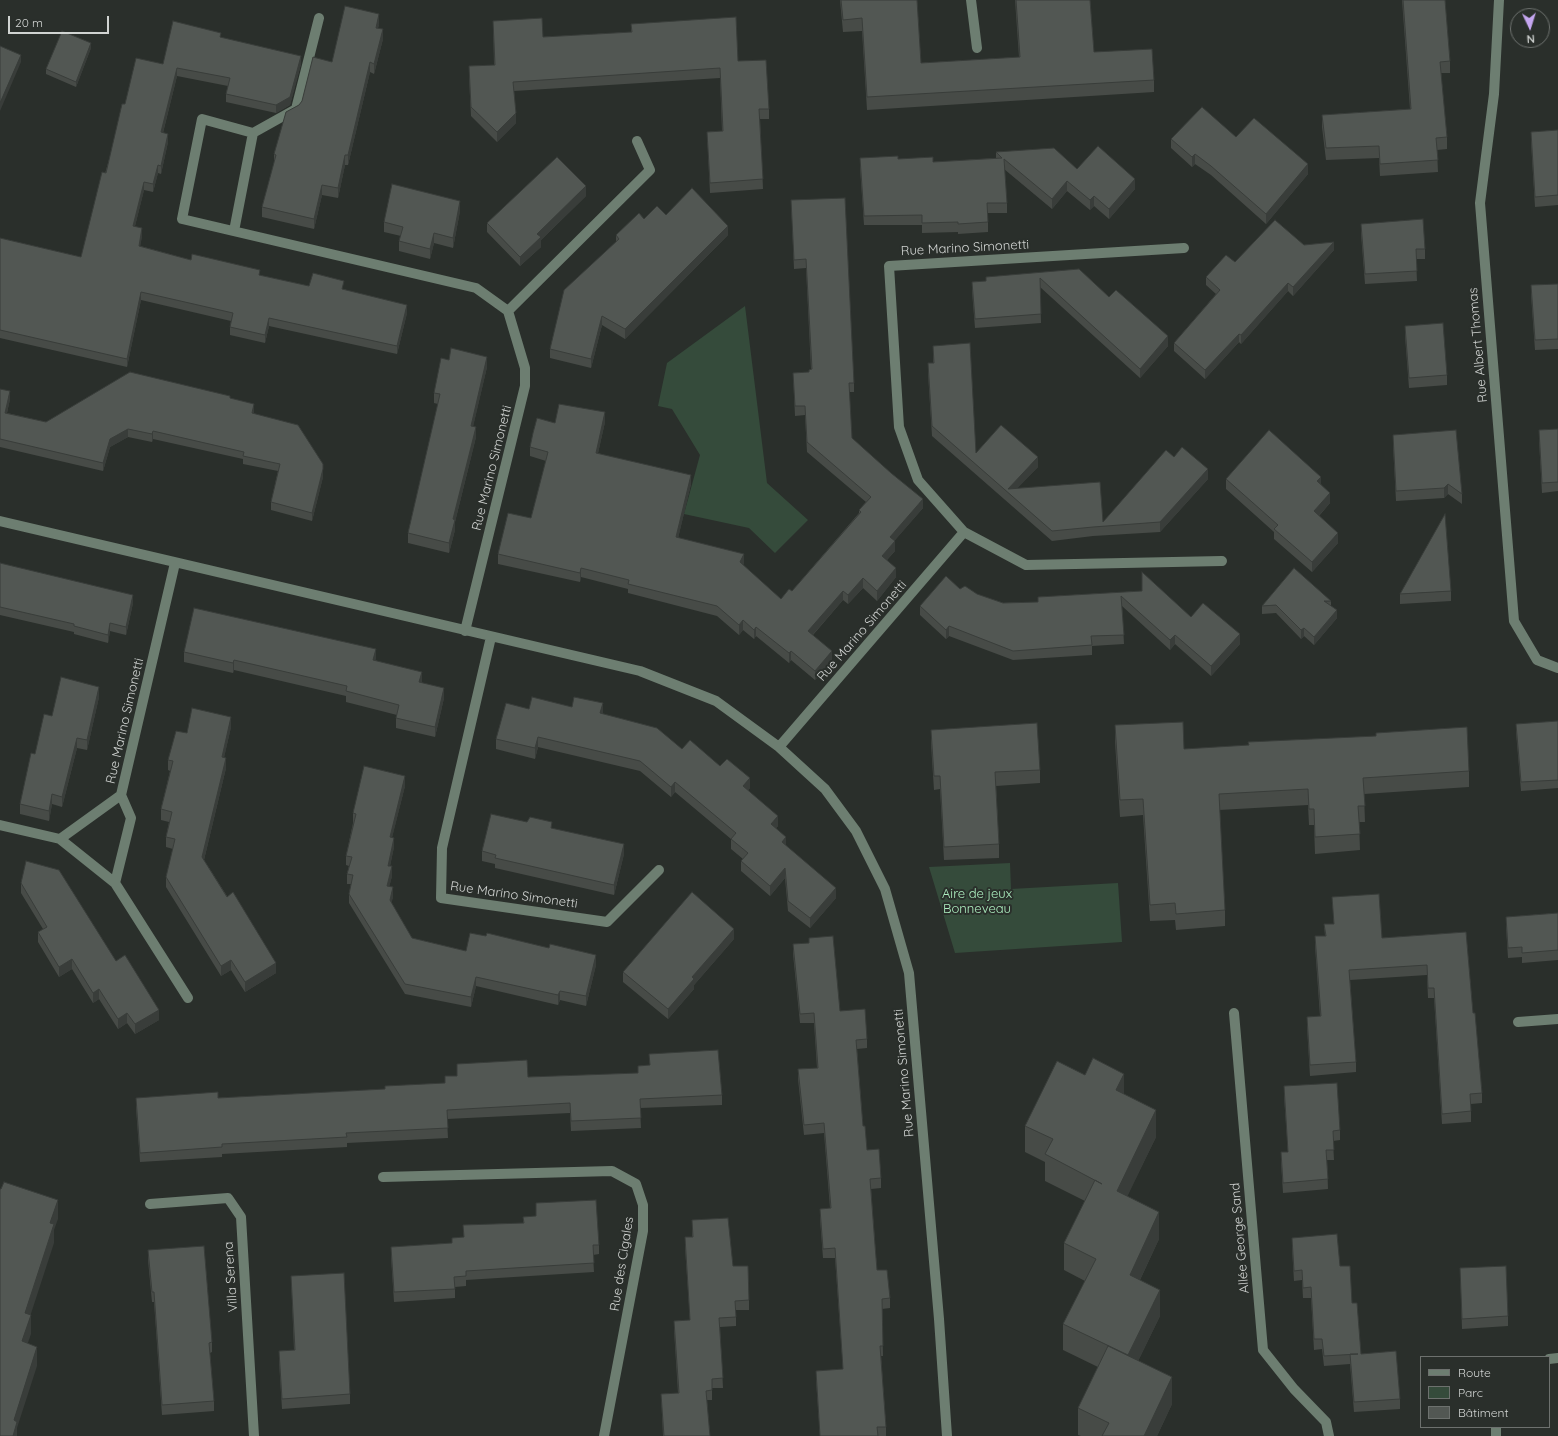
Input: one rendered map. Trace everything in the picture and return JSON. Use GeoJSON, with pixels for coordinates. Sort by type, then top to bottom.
{"type":"FeatureCollection","features":[{"type":"Feature","properties":{"kind":"street"},"geometry":{"type":"LineString","coordinates":[[971,0],[977,48]]}},
{"type":"Feature","properties":{"kind":"street","name":"Rue Albert Thomas"},"geometry":{"type":"LineString","coordinates":[[1499,0],[1494,94],[1480,203],[1514,621],[1537,660],[1558,668]]}},
{"type":"Feature","properties":{"kind":"street"},"geometry":{"type":"LineString","coordinates":[[319,18],[296,110],[253,133],[202,120],[182,219],[476,288],[508,311],[650,170],[637,141]]}},
{"type":"Feature","properties":{"kind":"street"},"geometry":{"type":"LineString","coordinates":[[234,231],[253,133]]}},
{"type":"Feature","properties":{"kind":"street","name":"Rue Marino Simonetti"},"geometry":{"type":"LineString","coordinates":[[1184,248],[889,266],[898,427],[918,480],[964,532],[1026,564],[1222,562]]}},
{"type":"Feature","properties":{"kind":"street","name":"Rue Marino Simonetti"},"geometry":{"type":"LineString","coordinates":[[465,631],[518,421],[525,386],[524,368],[508,311]]}},
{"type":"Feature","properties":{"kind":"street","name":"Rue Marino Simonetti"},"geometry":{"type":"LineString","coordinates":[[0,521],[640,671],[716,702],[779,747],[825,789],[856,831],[885,889],[909,973],[939,1319],[947,1436]]}},
{"type":"Feature","properties":{"kind":"street","name":"Rue Marino Simonetti"},"geometry":{"type":"LineString","coordinates":[[779,747],[964,532]]}},
{"type":"Feature","properties":{"kind":"street","name":"Rue Marino Simonetti"},"geometry":{"type":"LineString","coordinates":[[115,883],[131,818],[121,795],[175,563]]}},
{"type":"Feature","properties":{"kind":"street","name":"Rue Marino Simonetti"},"geometry":{"type":"LineString","coordinates":[[491,637],[442,848],[441,898],[607,922],[659,870]]}},
{"type":"Feature","properties":{"kind":"street"},"geometry":{"type":"LineString","coordinates":[[60,839],[121,795]]}},
{"type":"Feature","properties":{"kind":"street"},"geometry":{"type":"LineString","coordinates":[[0,825],[60,839],[115,883],[188,998]]}},
{"type":"Feature","properties":{"kind":"street","name":"Allée George Sand"},"geometry":{"type":"LineString","coordinates":[[1234,1013],[1263,1350],[1294,1389],[1326,1422],[1329,1436]]}},
{"type":"Feature","properties":{"kind":"street"},"geometry":{"type":"LineString","coordinates":[[1518,1022],[1558,1019]]}},
{"type":"Feature","properties":{"kind":"street","name":"Rue des Cigales"},"geometry":{"type":"LineString","coordinates":[[383,1177],[612,1171],[636,1184],[643,1205],[643,1231],[604,1436]]}},
{"type":"Feature","properties":{"kind":"street","name":"Villa Serena"},"geometry":{"type":"LineString","coordinates":[[150,1204],[228,1198],[241,1217],[254,1436]]}},
{"type":"Feature","properties":{"kind":"green space"},"geometry":{"type":"Polygon","coordinates":[[[745,306],[767,483],[808,520],[775,553],[749,528],[684,514],[700,455],[672,409],[658,406],[667,363],[745,306]]]}},
{"type":"Feature","properties":{"kind":"green space","name":"Aire de jeux Bonneveau"},"geometry":{"type":"Polygon","coordinates":[[[1010,863],[1011,889],[1118,883],[1122,942],[955,953],[929,867],[1010,863]]]}},
{"type":"Feature","properties":{"kind":"building"},"geometry":{"type":"Polygon","coordinates":[[[841,0],[917,0],[921,63],[1020,57],[1016,0],[1090,0],[1094,52],[1152,49],[1154,80],[867,97],[862,18],[843,20],[841,0]]]}},
{"type":"Feature","properties":{"kind":"building"},"geometry":{"type":"Polygon","coordinates":[[[1403,0],[1445,0],[1450,61],[1440,62],[1447,137],[1436,138],[1438,160],[1380,164],[1379,146],[1326,148],[1322,115],[1411,109],[1403,0]]]}},
{"type":"Feature","properties":{"kind":"building"},"geometry":{"type":"Polygon","coordinates":[[[345,6],[379,14],[376,28],[383,29],[374,64],[370,62],[348,155],[345,155],[338,188],[322,185],[314,219],[262,207],[276,155],[274,154],[286,112],[299,105],[302,101],[313,57],[332,62],[345,6]]]}},
{"type":"Feature","properties":{"kind":"building"},"geometry":{"type":"Polygon","coordinates":[[[736,17],[738,61],[766,60],[769,109],[759,109],[763,179],[710,183],[707,132],[723,131],[720,68],[513,82],[516,113],[497,132],[471,107],[469,66],[495,65],[493,21],[542,18],[543,37],[632,32],[631,24],[736,17]]]}},
{"type":"Feature","properties":{"kind":"building"},"geometry":{"type":"Polygon","coordinates":[[[173,21],[221,33],[220,37],[301,56],[290,97],[276,105],[226,94],[230,78],[177,68],[161,132],[168,134],[161,166],[158,165],[153,184],[144,182],[133,226],[142,228],[139,246],[191,260],[192,254],[260,270],[259,275],[309,286],[313,273],[344,281],[342,289],[407,305],[397,346],[269,318],[265,335],[230,327],[233,313],[141,292],[127,359],[0,330],[0,238],[81,257],[102,172],[106,173],[122,104],[125,104],[136,58],[163,64],[173,21]]]}},
{"type":"Feature","properties":{"kind":"building"},"geometry":{"type":"Polygon","coordinates":[[[62,31],[91,43],[76,82],[46,69],[62,31]]]}},
{"type":"Feature","properties":{"kind":"building"},"geometry":{"type":"Polygon","coordinates":[[[0,46],[21,55],[0,103],[0,46]]]}},
{"type":"Feature","properties":{"kind":"building"},"geometry":{"type":"Polygon","coordinates":[[[1202,107],[1236,137],[1254,118],[1308,164],[1266,214],[1211,166],[1195,154],[1192,157],[1171,139],[1202,107]]]}},
{"type":"Feature","properties":{"kind":"building"},"geometry":{"type":"Polygon","coordinates":[[[1558,130],[1558,195],[1535,197],[1531,132],[1558,130]]]}},
{"type":"Feature","properties":{"kind":"building"},"geometry":{"type":"Polygon","coordinates":[[[1098,146],[1135,179],[1109,209],[1094,196],[1090,200],[1067,181],[1052,199],[1004,159],[1007,203],[987,203],[988,222],[958,224],[958,222],[922,223],[922,215],[864,216],[860,158],[898,156],[898,159],[933,157],[933,162],[1002,158],[996,152],[1054,148],[1077,169],[1098,146]]]}},
{"type":"Feature","properties":{"kind":"building"},"geometry":{"type":"Polygon","coordinates":[[[557,157],[586,186],[537,234],[541,237],[520,257],[487,223],[557,157]]]}},
{"type":"Feature","properties":{"kind":"building"},"geometry":{"type":"Polygon","coordinates":[[[392,184],[460,201],[453,238],[434,233],[430,249],[399,241],[403,227],[384,222],[392,184]]]}},
{"type":"Feature","properties":{"kind":"building"},"geometry":{"type":"Polygon","coordinates":[[[692,188],[728,226],[625,329],[602,316],[591,359],[550,349],[564,290],[619,239],[616,235],[639,213],[644,219],[657,206],[666,215],[692,188]]]}},
{"type":"Feature","properties":{"kind":"building"},"geometry":{"type":"Polygon","coordinates":[[[845,198],[854,383],[849,383],[852,438],[923,499],[890,537],[895,541],[882,556],[896,568],[877,591],[863,578],[848,595],[843,591],[808,631],[832,651],[815,671],[791,651],[789,653],[756,627],[754,630],[743,620],[739,625],[717,606],[628,584],[629,580],[581,568],[580,573],[498,554],[508,513],[531,518],[548,452],[530,447],[533,433],[537,418],[555,423],[559,404],[605,412],[596,453],[691,475],[676,537],[744,554],[740,562],[781,599],[789,589],[792,591],[861,512],[859,510],[871,497],[807,442],[805,406],[795,406],[793,373],[809,372],[809,370],[812,369],[806,259],[794,260],[791,200],[845,198]]]}},
{"type":"Feature","properties":{"kind":"building"},"geometry":{"type":"Polygon","coordinates":[[[1423,219],[1425,249],[1416,249],[1417,271],[1365,274],[1361,224],[1423,219]]]}},
{"type":"Feature","properties":{"kind":"building"},"geometry":{"type":"Polygon","coordinates":[[[1275,220],[1304,245],[1334,242],[1293,287],[1288,283],[1241,335],[1239,334],[1205,370],[1174,343],[1220,290],[1206,277],[1226,255],[1235,262],[1275,220]]]}},
{"type":"Feature","properties":{"kind":"building"},"geometry":{"type":"Polygon","coordinates":[[[1079,269],[1109,297],[1116,290],[1168,336],[1140,369],[1040,278],[1041,314],[975,319],[972,282],[986,281],[986,277],[1079,269]]]}},
{"type":"Feature","properties":{"kind":"building"},"geometry":{"type":"Polygon","coordinates":[[[1558,284],[1558,339],[1535,340],[1531,285],[1558,284]]]}},
{"type":"Feature","properties":{"kind":"building"},"geometry":{"type":"Polygon","coordinates":[[[1443,323],[1447,375],[1409,378],[1405,326],[1443,323]]]}},
{"type":"Feature","properties":{"kind":"building"},"geometry":{"type":"Polygon","coordinates":[[[970,343],[976,453],[1001,425],[1038,457],[1008,489],[1100,482],[1103,522],[1166,450],[1174,457],[1182,447],[1208,469],[1160,522],[1052,531],[932,426],[928,363],[934,363],[933,346],[970,343]]]}},
{"type":"Feature","properties":{"kind":"building"},"geometry":{"type":"Polygon","coordinates":[[[451,348],[487,357],[471,426],[476,427],[453,519],[455,520],[449,543],[408,533],[440,394],[434,393],[441,358],[449,360],[451,348]]]}},
{"type":"Feature","properties":{"kind":"building"},"geometry":{"type":"Polygon","coordinates":[[[130,372],[230,396],[230,398],[254,404],[252,413],[298,425],[323,464],[312,513],[271,502],[280,464],[243,456],[244,452],[153,431],[152,434],[128,429],[110,439],[103,463],[0,439],[0,389],[10,391],[5,413],[46,422],[130,372]]]}},
{"type":"Feature","properties":{"kind":"building"},"geometry":{"type":"Polygon","coordinates":[[[1558,429],[1558,482],[1542,483],[1539,430],[1558,429]]]}},
{"type":"Feature","properties":{"kind":"building"},"geometry":{"type":"Polygon","coordinates":[[[1269,430],[1321,477],[1317,481],[1330,493],[1314,511],[1338,533],[1312,562],[1274,529],[1278,525],[1226,479],[1269,430]]]}},
{"type":"Feature","properties":{"kind":"building"},"geometry":{"type":"Polygon","coordinates":[[[1456,430],[1462,494],[1448,484],[1444,488],[1396,491],[1393,435],[1456,430]]]}},
{"type":"Feature","properties":{"kind":"building"},"geometry":{"type":"Polygon","coordinates":[[[1445,514],[1451,591],[1400,594],[1445,514]]]}},
{"type":"Feature","properties":{"kind":"building"},"geometry":{"type":"Polygon","coordinates":[[[0,563],[133,595],[126,627],[110,623],[108,635],[74,626],[74,624],[0,607],[0,563]]]}},
{"type":"Feature","properties":{"kind":"building"},"geometry":{"type":"Polygon","coordinates":[[[1294,568],[1331,601],[1324,601],[1337,610],[1314,637],[1304,628],[1301,630],[1276,605],[1262,606],[1294,568]]]}},
{"type":"Feature","properties":{"kind":"building"},"geometry":{"type":"Polygon","coordinates":[[[1142,572],[1191,617],[1203,603],[1240,634],[1211,666],[1175,635],[1170,640],[1121,596],[1124,635],[1091,636],[1092,645],[1013,651],[949,626],[946,630],[920,606],[946,576],[960,589],[965,586],[977,594],[1003,603],[1038,602],[1038,597],[1142,591],[1142,572]]]}},
{"type":"Feature","properties":{"kind":"building"},"geometry":{"type":"Polygon","coordinates":[[[194,608],[376,649],[373,660],[422,672],[419,682],[444,688],[435,727],[396,718],[399,705],[346,691],[347,686],[234,660],[233,663],[184,652],[194,608]]]}},
{"type":"Feature","properties":{"kind":"building"},"geometry":{"type":"Polygon","coordinates":[[[61,677],[99,687],[87,740],[77,738],[62,797],[52,794],[49,811],[20,804],[31,753],[35,754],[44,714],[52,716],[61,677]]]}},
{"type":"Feature","properties":{"kind":"building"},"geometry":{"type":"Polygon","coordinates":[[[532,697],[572,707],[574,697],[603,703],[600,713],[657,728],[682,749],[690,740],[720,766],[727,759],[750,778],[743,786],[778,816],[771,824],[786,837],[782,842],[836,888],[810,918],[788,901],[785,868],[770,886],[741,861],[748,853],[731,839],[736,833],[675,782],[671,787],[640,761],[538,737],[535,748],[496,739],[506,703],[529,709],[532,697]]]}},
{"type":"Feature","properties":{"kind":"building"},"geometry":{"type":"Polygon","coordinates":[[[192,708],[231,717],[222,757],[226,758],[202,857],[227,897],[233,892],[276,963],[245,982],[231,960],[221,966],[166,877],[175,839],[166,837],[172,812],[161,809],[173,761],[168,760],[176,731],[187,733],[192,708]]]}},
{"type":"Feature","properties":{"kind":"building"},"geometry":{"type":"Polygon","coordinates":[[[1558,721],[1558,780],[1521,782],[1516,724],[1558,721]]]}},
{"type":"Feature","properties":{"kind":"building"},"geometry":{"type":"Polygon","coordinates":[[[1183,722],[1184,749],[1249,745],[1248,742],[1376,736],[1376,733],[1467,727],[1469,771],[1363,778],[1365,806],[1358,806],[1360,834],[1315,837],[1314,809],[1309,809],[1308,789],[1219,794],[1225,910],[1176,914],[1175,903],[1150,905],[1143,799],[1120,800],[1115,725],[1183,722]]]}},
{"type":"Feature","properties":{"kind":"building"},"geometry":{"type":"Polygon","coordinates":[[[1037,723],[1040,770],[995,772],[999,844],[944,847],[940,776],[934,776],[931,730],[1037,723]]]}},
{"type":"Feature","properties":{"kind":"building"},"geometry":{"type":"Polygon","coordinates":[[[364,766],[405,776],[390,837],[394,838],[388,866],[392,866],[387,886],[393,887],[390,900],[412,938],[466,951],[470,933],[486,936],[487,933],[549,948],[550,944],[596,955],[586,996],[560,991],[558,995],[476,977],[471,997],[405,984],[349,894],[353,875],[347,874],[352,857],[346,856],[356,814],[353,813],[364,766]]]}},
{"type":"Feature","properties":{"kind":"building"},"geometry":{"type":"Polygon","coordinates":[[[491,814],[527,822],[530,817],[552,822],[551,828],[624,844],[614,885],[495,858],[496,855],[482,851],[491,814]]]}},
{"type":"Feature","properties":{"kind":"building"},"geometry":{"type":"Polygon","coordinates":[[[26,861],[59,870],[116,961],[125,955],[159,1010],[135,1024],[127,1013],[118,1019],[99,989],[93,993],[72,959],[59,967],[38,932],[47,927],[21,883],[26,861]]]}},
{"type":"Feature","properties":{"kind":"building"},"geometry":{"type":"Polygon","coordinates":[[[692,892],[734,929],[692,977],[694,979],[668,1009],[623,972],[692,892]]]}},
{"type":"Feature","properties":{"kind":"building"},"geometry":{"type":"Polygon","coordinates":[[[1379,894],[1382,938],[1466,932],[1482,1093],[1470,1094],[1471,1111],[1442,1114],[1434,988],[1428,988],[1427,965],[1349,970],[1356,1062],[1310,1065],[1307,1017],[1321,1016],[1315,936],[1326,936],[1324,924],[1334,924],[1332,897],[1379,894]]]}},
{"type":"Feature","properties":{"kind":"building"},"geometry":{"type":"Polygon","coordinates":[[[1558,913],[1558,950],[1522,953],[1522,947],[1508,948],[1506,917],[1558,913]]]}},
{"type":"Feature","properties":{"kind":"building"},"geometry":{"type":"Polygon","coordinates":[[[833,936],[840,1011],[865,1009],[867,1039],[856,1040],[863,1126],[865,1126],[867,1150],[879,1149],[881,1178],[870,1179],[877,1270],[887,1270],[890,1298],[882,1299],[883,1346],[880,1346],[886,1427],[877,1427],[878,1436],[820,1436],[816,1371],[843,1369],[835,1248],[823,1249],[820,1209],[831,1208],[824,1123],[804,1125],[798,1069],[818,1068],[814,1013],[800,1014],[793,944],[809,943],[809,938],[833,936]]]}},
{"type":"Feature","properties":{"kind":"building"},"geometry":{"type":"Polygon","coordinates":[[[718,1050],[722,1095],[640,1099],[641,1118],[571,1121],[570,1103],[447,1110],[448,1128],[346,1133],[347,1137],[222,1144],[222,1147],[140,1153],[136,1098],[218,1092],[218,1098],[385,1089],[385,1086],[445,1083],[445,1076],[457,1076],[457,1064],[527,1060],[528,1077],[638,1073],[638,1066],[650,1065],[649,1054],[718,1050]]]}},
{"type":"Feature","properties":{"kind":"building"},"geometry":{"type":"Polygon","coordinates":[[[1093,1058],[1124,1074],[1116,1090],[1156,1110],[1117,1191],[1159,1212],[1130,1275],[1160,1290],[1128,1355],[1063,1324],[1096,1259],[1064,1243],[1095,1180],[1045,1154],[1053,1139],[1025,1126],[1057,1061],[1085,1075],[1093,1058]]]}},
{"type":"Feature","properties":{"kind":"building"},"geometry":{"type":"Polygon","coordinates":[[[1337,1083],[1340,1130],[1333,1131],[1334,1150],[1326,1150],[1328,1179],[1283,1183],[1281,1152],[1288,1152],[1284,1086],[1337,1083]]]}},
{"type":"Feature","properties":{"kind":"building"},"geometry":{"type":"Polygon","coordinates":[[[4,1182],[58,1200],[50,1223],[54,1224],[25,1313],[31,1315],[22,1341],[37,1347],[14,1420],[17,1422],[13,1436],[0,1436],[0,1189],[4,1182]]]}},
{"type":"Feature","properties":{"kind":"building"},"geometry":{"type":"Polygon","coordinates":[[[596,1200],[599,1245],[593,1245],[594,1263],[466,1271],[466,1276],[454,1277],[455,1289],[394,1292],[391,1247],[452,1243],[452,1238],[464,1237],[463,1225],[524,1223],[523,1217],[536,1216],[536,1203],[596,1200]]]}},
{"type":"Feature","properties":{"kind":"building"},"geometry":{"type":"Polygon","coordinates":[[[728,1218],[733,1266],[748,1266],[749,1300],[735,1301],[736,1317],[719,1318],[723,1378],[712,1379],[712,1390],[706,1391],[710,1436],[664,1436],[661,1394],[679,1393],[674,1321],[690,1320],[685,1237],[693,1237],[692,1220],[728,1218]]]}},
{"type":"Feature","properties":{"kind":"building"},"geometry":{"type":"Polygon","coordinates":[[[1337,1234],[1340,1266],[1350,1266],[1352,1303],[1357,1303],[1361,1354],[1396,1351],[1400,1399],[1354,1402],[1350,1354],[1324,1356],[1322,1339],[1314,1339],[1311,1287],[1303,1288],[1302,1270],[1294,1271],[1292,1238],[1337,1234]]]}},
{"type":"Feature","properties":{"kind":"building"},"geometry":{"type":"Polygon","coordinates":[[[204,1246],[212,1342],[209,1343],[214,1401],[162,1405],[154,1292],[152,1292],[148,1250],[204,1246]]]}},
{"type":"Feature","properties":{"kind":"building"},"geometry":{"type":"Polygon","coordinates":[[[1506,1266],[1508,1316],[1462,1319],[1460,1268],[1506,1266]]]}},
{"type":"Feature","properties":{"kind":"building"},"geometry":{"type":"Polygon","coordinates":[[[344,1273],[350,1394],[282,1399],[279,1351],[295,1350],[291,1276],[344,1273]]]}},
{"type":"Feature","properties":{"kind":"building"},"geometry":{"type":"Polygon","coordinates":[[[1108,1346],[1172,1377],[1144,1436],[1102,1436],[1109,1423],[1078,1408],[1108,1346]]]}}]}
